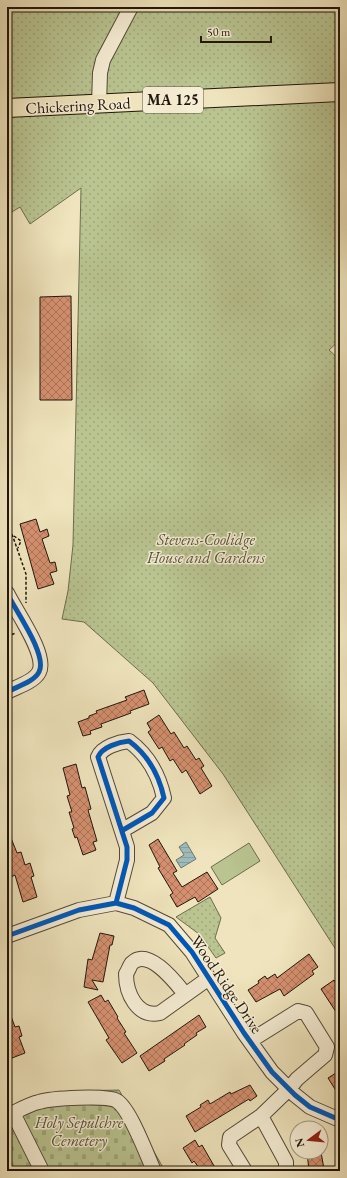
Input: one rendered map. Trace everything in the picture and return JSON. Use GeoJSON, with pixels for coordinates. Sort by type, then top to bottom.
{"type":"FeatureCollection","features":[{"type":"Feature","properties":{"kind":"main road","name":"Chickering Road"},"geometry":{"type":"LineString","coordinates":[[7,108],[340,92]]}},
{"type":"Feature","properties":{"kind":"street"},"geometry":{"type":"LineString","coordinates":[[99,104],[102,60],[131,7]]}},
{"type":"Feature","properties":{"kind":"street"},"geometry":{"type":"LineString","coordinates":[[7,593],[39,653],[40,672],[36,676],[7,692]]}},
{"type":"Feature","properties":{"kind":"street"},"geometry":{"type":"LineString","coordinates":[[116,903],[127,860],[127,847],[123,830],[98,757],[104,750],[129,741],[142,753],[157,775],[164,798],[152,813],[123,830]]}},
{"type":"Feature","properties":{"kind":"street","name":"Wood Ridge Drive"},"geometry":{"type":"LineString","coordinates":[[7,935],[79,910],[116,903],[134,908],[169,925],[192,952],[250,1042],[272,1072],[289,1090],[310,1107],[340,1120]]}},
{"type":"Feature","properties":{"kind":"street"},"geometry":{"type":"LineString","coordinates":[[185,994],[209,978]]}},
{"type":"Feature","properties":{"kind":"street"},"geometry":{"type":"LineString","coordinates":[[245,1171],[229,1145],[230,1137],[260,1116],[289,1090],[297,1079],[325,1055],[327,1047],[306,1013],[298,1011],[250,1042]]}},
{"type":"Feature","properties":{"kind":"street"},"geometry":{"type":"LineString","coordinates":[[42,1171],[10,1115],[38,1102],[70,1098],[111,1098],[118,1101],[124,1108],[134,1126],[154,1171]]}},
{"type":"Feature","properties":{"kind":"street"},"geometry":{"type":"LineString","coordinates":[[260,1116],[286,1162],[286,1171]]}},
{"type":"Feature","properties":{"kind":"path"},"geometry":{"type":"LineString","coordinates":[[7,520],[14,536],[26,574],[27,608]]}},
{"type":"Feature","properties":{"kind":"path"},"geometry":{"type":"LineString","coordinates":[[14,536],[21,541],[18,549]]}},
{"type":"Feature","properties":{"kind":"green space","name":"Stevens-Coolidge House and Gardens"},"geometry":{"type":"Polygon","coordinates":[[[7,7],[340,7],[340,340],[329,350],[340,360],[340,956],[223,774],[153,683],[84,622],[62,619],[68,591],[73,545],[81,188],[30,224],[20,207],[7,215],[7,7]]]}},
{"type":"Feature","properties":{"kind":"green space"},"geometry":{"type":"Polygon","coordinates":[[[249,843],[260,861],[222,885],[211,867],[249,843]]]}},
{"type":"Feature","properties":{"kind":"green space"},"geometry":{"type":"Polygon","coordinates":[[[210,897],[221,918],[215,938],[225,953],[216,958],[199,934],[176,917],[210,897]]]}},
{"type":"Feature","properties":{"kind":"green space","name":"Holy Sepulchre Cemetery"},"geometry":{"type":"Polygon","coordinates":[[[119,1090],[165,1171],[7,1171],[7,1113],[30,1100],[70,1091],[119,1090]]]}},
{"type":"Feature","properties":{"kind":"water"},"geometry":{"type":"Polygon","coordinates":[[[186,842],[196,859],[181,868],[176,860],[184,855],[179,847],[186,842]]]}},
{"type":"Feature","properties":{"kind":"building"},"geometry":{"type":"Polygon","coordinates":[[[71,296],[72,400],[40,400],[40,297],[71,296]]]}},
{"type":"Feature","properties":{"kind":"building"},"geometry":{"type":"Polygon","coordinates":[[[36,519],[40,532],[47,529],[49,536],[42,539],[50,563],[55,562],[57,571],[50,573],[54,584],[38,589],[20,524],[36,519]]]}},
{"type":"Feature","properties":{"kind":"building"},"geometry":{"type":"Polygon","coordinates":[[[144,690],[149,704],[130,711],[131,713],[101,724],[102,727],[90,731],[91,734],[83,736],[78,722],[89,718],[89,716],[97,713],[96,711],[127,700],[125,697],[144,690]]]}},
{"type":"Feature","properties":{"kind":"building"},"geometry":{"type":"Polygon","coordinates":[[[159,715],[171,734],[174,732],[184,748],[187,746],[196,760],[199,758],[204,766],[201,768],[212,786],[200,794],[186,770],[182,773],[173,759],[170,761],[162,747],[159,749],[148,732],[151,730],[147,723],[159,715]]]}},
{"type":"Feature","properties":{"kind":"building"},"geometry":{"type":"Polygon","coordinates":[[[76,764],[82,788],[85,787],[91,809],[88,810],[97,841],[93,842],[96,850],[83,855],[77,837],[75,838],[72,829],[74,828],[69,812],[72,812],[67,796],[70,795],[63,768],[76,764]]]}},
{"type":"Feature","properties":{"kind":"building"},"geometry":{"type":"Polygon","coordinates":[[[7,828],[17,853],[21,852],[25,865],[30,863],[34,876],[31,877],[37,897],[23,902],[15,875],[11,877],[7,866],[7,828]]]}},
{"type":"Feature","properties":{"kind":"building"},"geometry":{"type":"Polygon","coordinates":[[[158,839],[177,871],[173,873],[182,887],[207,872],[218,889],[198,902],[195,897],[177,907],[170,895],[173,893],[158,868],[160,867],[149,845],[158,839]]]}},
{"type":"Feature","properties":{"kind":"building"},"geometry":{"type":"Polygon","coordinates":[[[100,933],[114,936],[112,945],[110,945],[103,982],[92,980],[98,990],[84,987],[88,959],[92,960],[100,933]]]}},
{"type":"Feature","properties":{"kind":"building"},"geometry":{"type":"Polygon","coordinates":[[[309,954],[318,967],[312,971],[314,974],[284,996],[280,989],[256,1002],[248,990],[259,983],[258,981],[265,976],[267,979],[275,974],[277,978],[309,954]]]}},
{"type":"Feature","properties":{"kind":"building"},"geometry":{"type":"Polygon","coordinates":[[[334,980],[340,989],[340,1018],[321,989],[334,980]]]}},
{"type":"Feature","properties":{"kind":"building"},"geometry":{"type":"Polygon","coordinates":[[[101,995],[105,1002],[108,1000],[126,1032],[124,1033],[137,1053],[122,1063],[106,1040],[109,1038],[88,1002],[101,995]]]}},
{"type":"Feature","properties":{"kind":"building"},"geometry":{"type":"Polygon","coordinates":[[[8,1008],[15,1027],[19,1026],[22,1036],[19,1037],[25,1053],[12,1058],[9,1051],[7,1052],[8,1008]]]}},
{"type":"Feature","properties":{"kind":"building"},"geometry":{"type":"Polygon","coordinates":[[[199,1015],[206,1027],[196,1033],[197,1035],[184,1044],[185,1045],[164,1059],[165,1061],[149,1071],[140,1056],[199,1015]]]}},
{"type":"Feature","properties":{"kind":"building"},"geometry":{"type":"Polygon","coordinates":[[[336,1073],[340,1073],[340,1097],[328,1078],[336,1073]]]}},
{"type":"Feature","properties":{"kind":"building"},"geometry":{"type":"Polygon","coordinates":[[[250,1085],[257,1096],[250,1101],[249,1099],[195,1132],[186,1116],[201,1107],[200,1105],[208,1100],[210,1104],[230,1092],[231,1094],[250,1085]]]}},
{"type":"Feature","properties":{"kind":"building"},"geometry":{"type":"Polygon","coordinates":[[[195,1140],[199,1147],[202,1145],[217,1171],[201,1171],[194,1161],[192,1163],[183,1148],[195,1140]]]}},
{"type":"Feature","properties":{"kind":"building"},"geometry":{"type":"Polygon","coordinates":[[[308,1160],[322,1160],[324,1169],[322,1171],[309,1171],[308,1160]]]}},
{"type":"Feature","properties":{"kind":"cycle path"},"geometry":{"type":"LineString","coordinates":[[7,593],[35,644],[41,664],[37,676],[7,692]]}},
{"type":"Feature","properties":{"kind":"cycle path"},"geometry":{"type":"LineString","coordinates":[[116,903],[127,860],[127,847],[98,757],[103,750],[116,744],[129,741],[142,753],[152,766],[159,781],[164,798],[152,813],[123,830]]}},
{"type":"Feature","properties":{"kind":"cycle path"},"geometry":{"type":"LineString","coordinates":[[7,936],[79,910],[116,903],[134,908],[169,925],[192,952],[244,1033],[272,1072],[295,1095],[310,1107],[340,1120]]}}]}
